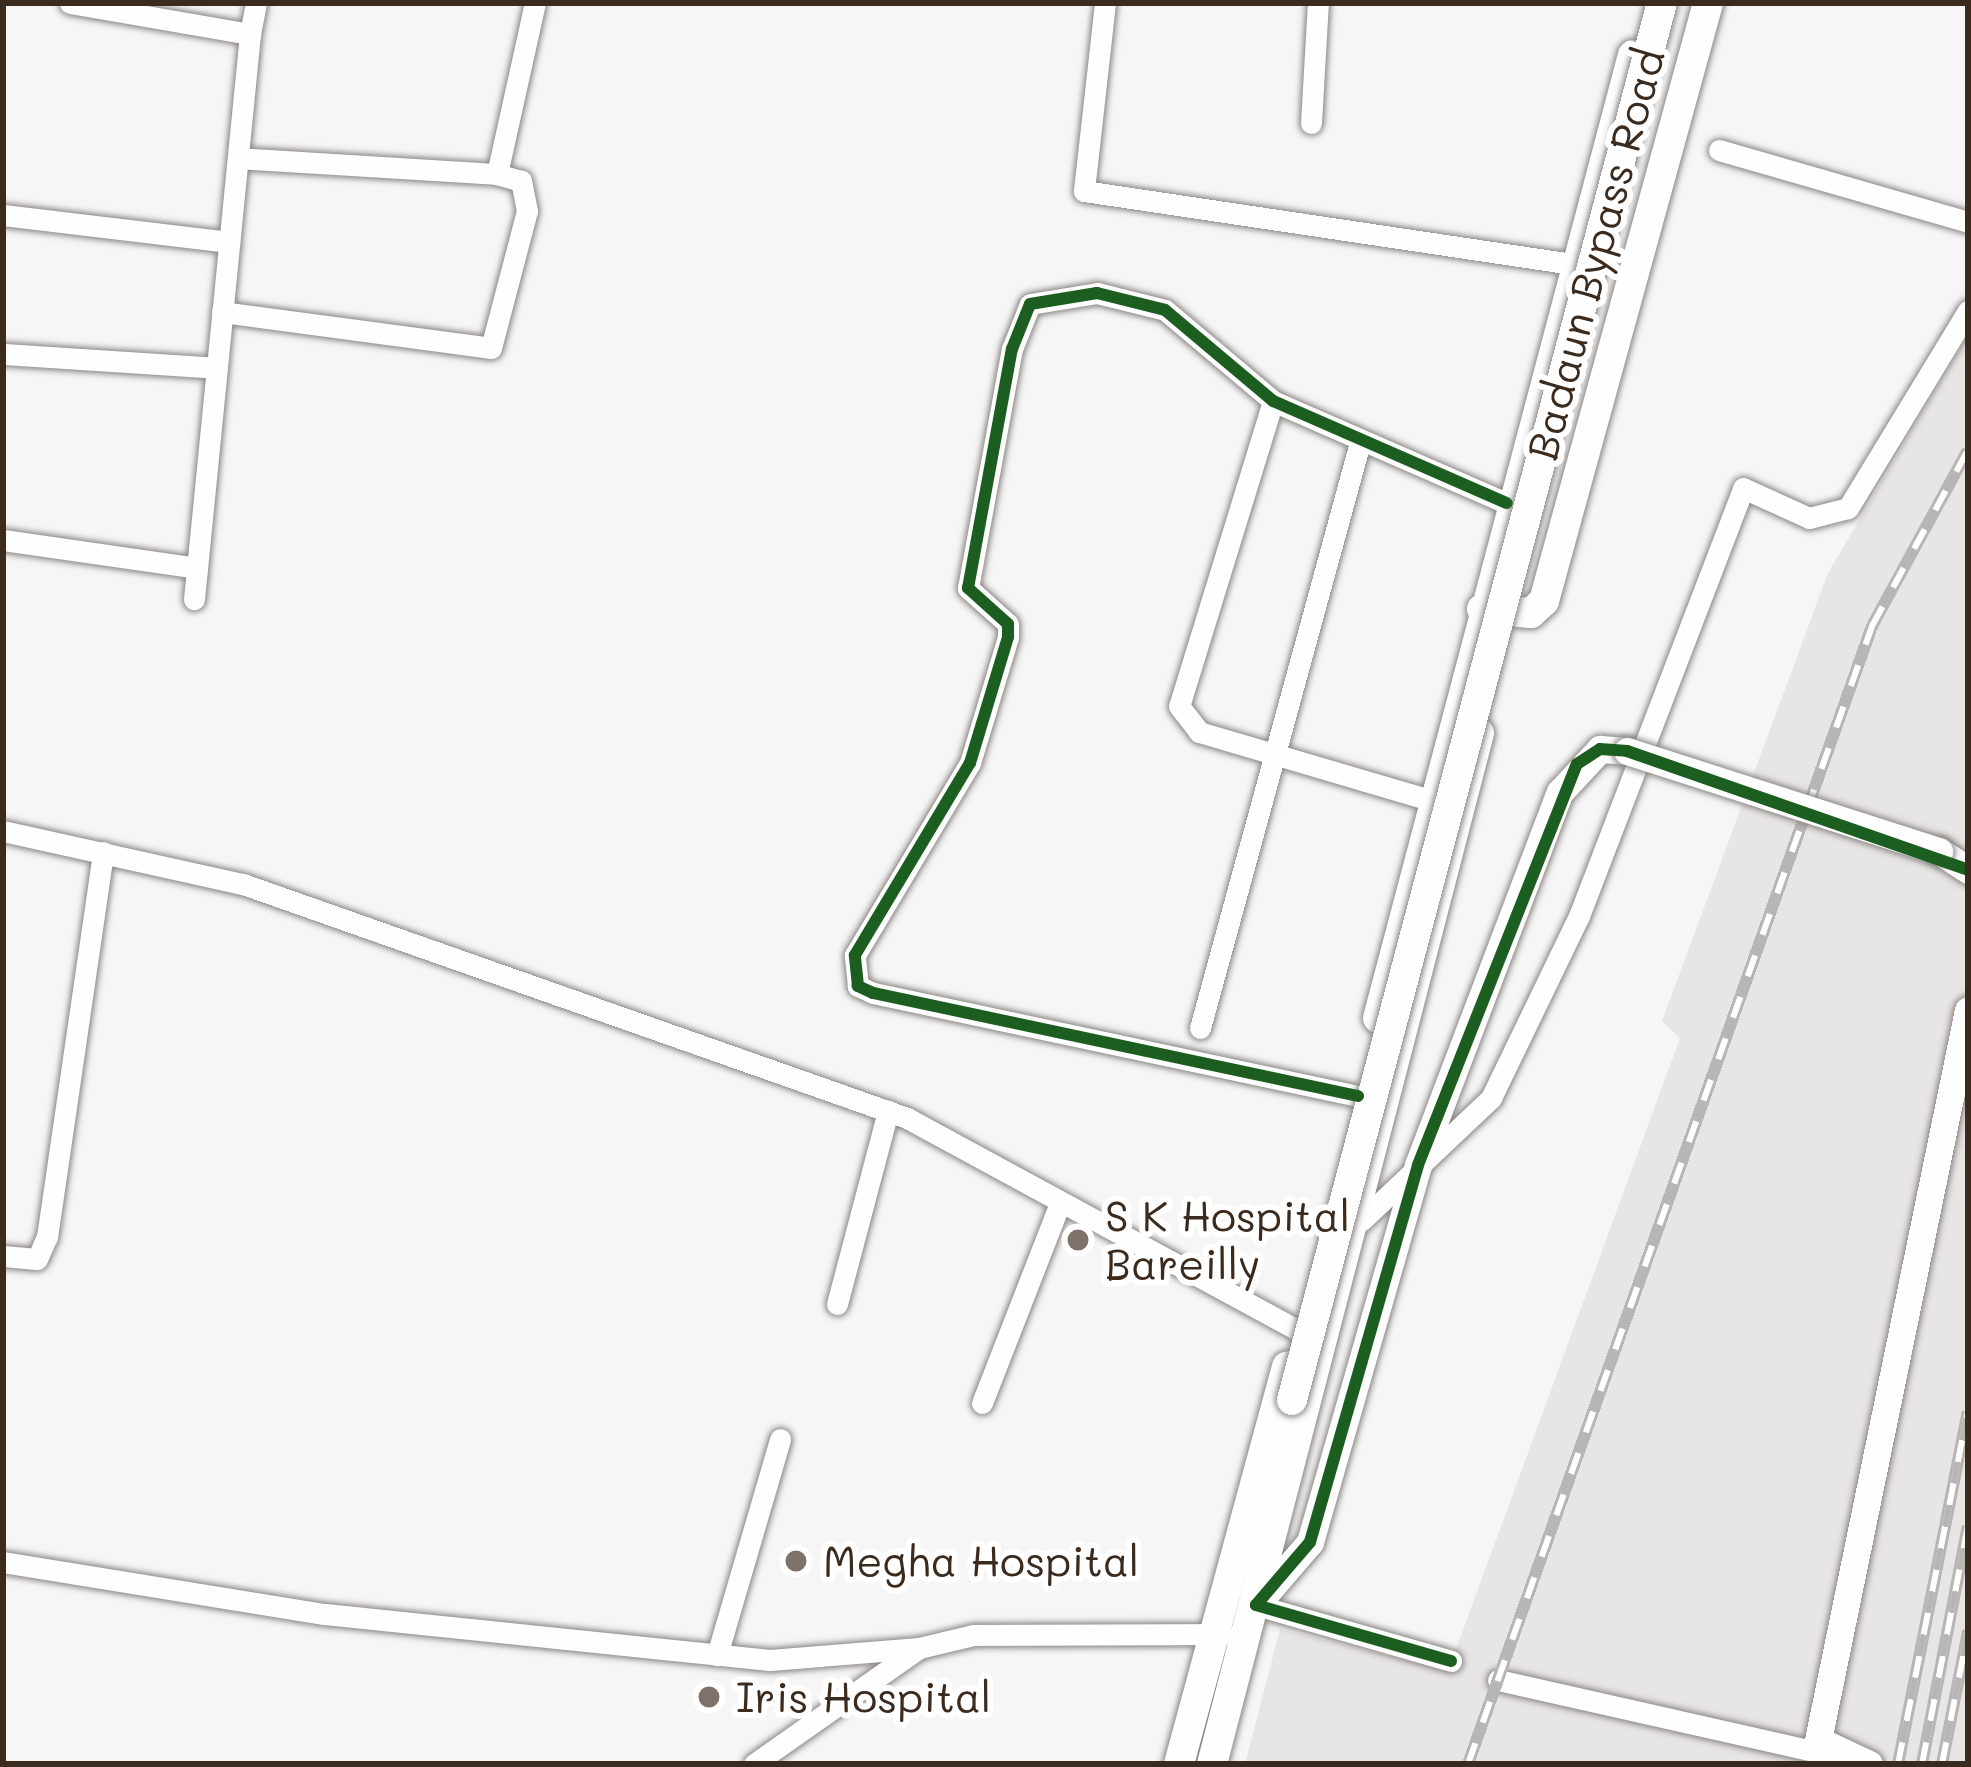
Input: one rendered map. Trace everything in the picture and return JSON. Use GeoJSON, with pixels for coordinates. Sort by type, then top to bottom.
{"type":"FeatureCollection","features":[{"type":"Feature","properties":{"kind":"main road"},"geometry":{"type":"LineString","coordinates":[[1179,1764],[1216,1634],[1241,1603],[1361,1221],[1466,811],[1508,503],[1647,3]]}},
{"type":"Feature","properties":{"kind":"main road"},"geometry":{"type":"LineString","coordinates":[[1241,1603],[1662,3]]}},
{"type":"Feature","properties":{"kind":"main road"},"geometry":{"type":"LineString","coordinates":[[1212,1764],[1247,1636],[1241,1603],[1297,1330],[1432,800],[1496,610],[1676,3]]}},
{"type":"Feature","properties":{"kind":"main road","name":"Badaun Bypass Road"},"geometry":{"type":"LineString","coordinates":[[1496,610],[1544,602],[1708,3]]}},
{"type":"Feature","properties":{"kind":"street"},"geometry":{"type":"LineString","coordinates":[[70,3],[250,34]]}},
{"type":"Feature","properties":{"kind":"street"},"geometry":{"type":"LineString","coordinates":[[194,598],[256,3]]}},
{"type":"Feature","properties":{"kind":"street"},"geometry":{"type":"LineString","coordinates":[[497,174],[535,3]]}},
{"type":"Feature","properties":{"kind":"street"},"geometry":{"type":"LineString","coordinates":[[1105,3],[1084,190],[1574,264]]}},
{"type":"Feature","properties":{"kind":"street"},"geometry":{"type":"LineString","coordinates":[[1311,123],[1318,3]]}},
{"type":"Feature","properties":{"kind":"street"},"geometry":{"type":"LineString","coordinates":[[1719,150],[1968,222]]}},
{"type":"Feature","properties":{"kind":"street"},"geometry":{"type":"LineString","coordinates":[[222,312],[491,348],[527,212],[521,181],[497,174],[238,158]]}},
{"type":"Feature","properties":{"kind":"street"},"geometry":{"type":"LineString","coordinates":[[3,215],[229,242]]}},
{"type":"Feature","properties":{"kind":"street"},"geometry":{"type":"LineString","coordinates":[[1358,1096],[873,993],[852,970],[970,763],[1008,637],[1008,624],[968,588],[1017,324],[1030,304],[1073,292],[1165,310],[1273,401],[1360,446],[1508,503]]}},
{"type":"Feature","properties":{"kind":"street"},"geometry":{"type":"LineString","coordinates":[[1361,1221],[1491,1098],[1579,916],[1743,488],[1809,518],[1848,508],[1968,311]]}},
{"type":"Feature","properties":{"kind":"street"},"geometry":{"type":"LineString","coordinates":[[3,354],[217,368]]}},
{"type":"Feature","properties":{"kind":"street"},"geometry":{"type":"LineString","coordinates":[[1273,401],[1179,706],[1199,732],[1466,811]]}},
{"type":"Feature","properties":{"kind":"street"},"geometry":{"type":"LineString","coordinates":[[1200,1028],[1360,446]]}},
{"type":"Feature","properties":{"kind":"street"},"geometry":{"type":"LineString","coordinates":[[3,539],[197,568]]}},
{"type":"Feature","properties":{"kind":"street"},"geometry":{"type":"LineString","coordinates":[[1241,1603],[1310,1542],[1418,1165],[1560,792],[1600,749],[1627,751],[1940,851],[1968,870]]}},
{"type":"Feature","properties":{"kind":"street"},"geometry":{"type":"LineString","coordinates":[[3,831],[243,884],[888,1111],[1297,1330]]}},
{"type":"Feature","properties":{"kind":"street"},"geometry":{"type":"LineString","coordinates":[[3,1256],[37,1259],[47,1237],[103,852]]}},
{"type":"Feature","properties":{"kind":"street"},"geometry":{"type":"LineString","coordinates":[[1834,1756],[1818,1740],[1968,1010]]}},
{"type":"Feature","properties":{"kind":"street"},"geometry":{"type":"LineString","coordinates":[[837,1304],[888,1111]]}},
{"type":"Feature","properties":{"kind":"street"},"geometry":{"type":"LineString","coordinates":[[982,1403],[1059,1206]]}},
{"type":"Feature","properties":{"kind":"street"},"geometry":{"type":"LineString","coordinates":[[717,1655],[780,1439]]}},
{"type":"Feature","properties":{"kind":"street"},"geometry":{"type":"LineString","coordinates":[[3,1562],[325,1614],[717,1655],[919,1648],[973,1635],[1247,1636]]}},
{"type":"Feature","properties":{"kind":"street"},"geometry":{"type":"LineString","coordinates":[[1241,1603],[1450,1661]]}},
{"type":"Feature","properties":{"kind":"street"},"geometry":{"type":"LineString","coordinates":[[754,1764],[919,1648]]}},
{"type":"Feature","properties":{"kind":"street"},"geometry":{"type":"LineString","coordinates":[[1498,1680],[1869,1764]]}},
{"type":"Feature","properties":{"kind":"shaded area"},"geometry":{"type":"Polygon","coordinates":[[[1968,335],[1967,1764],[1245,1764],[1280,1629],[1448,1671],[1680,1038],[1662,1021],[1828,573],[1968,335]]]}},
{"type":"Feature","properties":{"kind":"railway"},"geometry":{"type":"LineString","coordinates":[[1468,1764],[1872,626],[1968,450]]}},
{"type":"Feature","properties":{"kind":"railway"},"geometry":{"type":"LineString","coordinates":[[1898,1764],[1968,1412]]}},
{"type":"Feature","properties":{"kind":"railway"},"geometry":{"type":"LineString","coordinates":[[1922,1764],[1968,1526]]}},
{"type":"Feature","properties":{"kind":"railway"},"geometry":{"type":"LineString","coordinates":[[1942,1764],[1968,1631]]}},
{"type":"Feature","properties":{"kind":"cycle path"},"geometry":{"type":"LineString","coordinates":[[1358,1096],[873,993],[858,986],[855,955],[970,763],[1008,637],[1008,624],[968,588],[1012,349],[1030,304],[1097,293],[1165,310],[1273,401],[1507,503]]}},
{"type":"Feature","properties":{"kind":"cycle path"},"geometry":{"type":"LineString","coordinates":[[1451,1661],[1256,1605],[1310,1542],[1418,1165],[1577,764],[1600,749],[1627,751],[1968,870]]}},
{"type":"Feature","properties":{"kind":"place","name":"S K Hospital Bareilly"},"geometry":{"type":"Point","coordinates":[1078,1240]}},
{"type":"Feature","properties":{"kind":"place","name":"Megha Hospital"},"geometry":{"type":"Point","coordinates":[796,1561]}},
{"type":"Feature","properties":{"kind":"place","name":"Iris Hospital"},"geometry":{"type":"Point","coordinates":[709,1697]}}]}
